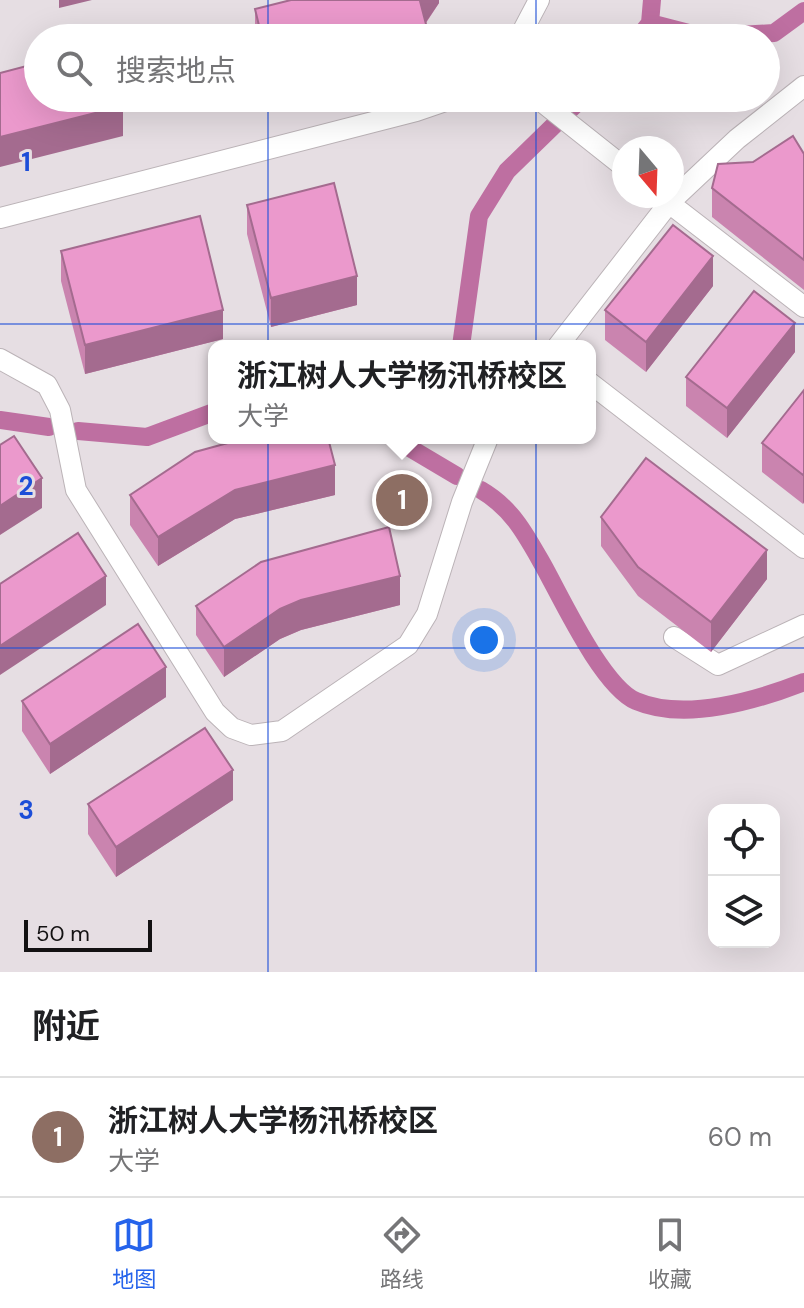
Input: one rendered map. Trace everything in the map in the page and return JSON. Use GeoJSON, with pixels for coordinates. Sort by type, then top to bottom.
{"type":"FeatureCollection","features":[{"type":"Feature","properties":{"kind":"street"},"geometry":{"type":"LineString","coordinates":[[526,24],[539,0]]}},
{"type":"Feature","properties":{"kind":"street"},"geometry":{"type":"LineString","coordinates":[[780,105],[804,86]]}},
{"type":"Feature","properties":{"kind":"street"},"geometry":{"type":"LineString","coordinates":[[0,218],[412,112]]}},
{"type":"Feature","properties":{"kind":"street"},"geometry":{"type":"LineString","coordinates":[[555,112],[612,157]]}},
{"type":"Feature","properties":{"kind":"street"},"geometry":{"type":"LineString","coordinates":[[684,183],[771,112]]}},
{"type":"Feature","properties":{"kind":"street"},"geometry":{"type":"LineString","coordinates":[[562,340],[658,208]]}},
{"type":"Feature","properties":{"kind":"street"},"geometry":{"type":"LineString","coordinates":[[677,208],[804,307]]}},
{"type":"Feature","properties":{"kind":"street"},"geometry":{"type":"LineString","coordinates":[[0,359],[47,385],[60,410],[76,490],[215,712],[232,728],[251,735],[282,731],[408,645],[427,614],[462,502],[486,444]]}},
{"type":"Feature","properties":{"kind":"street"},"geometry":{"type":"LineString","coordinates":[[596,388],[804,548]]}},
{"type":"Feature","properties":{"kind":"street"},"geometry":{"type":"LineString","coordinates":[[674,637],[718,665],[804,625]]}},
{"type":"Feature","properties":{"kind":"building"},"geometry":{"type":"Polygon","coordinates":[[[291,0],[421,0],[426,24],[259,24],[255,9],[291,0]]]}},
{"type":"Feature","properties":{"kind":"building"},"geometry":{"type":"Polygon","coordinates":[[[24,67],[24,112],[99,112],[0,137],[0,73],[24,67]]]}},
{"type":"Feature","properties":{"kind":"building"},"geometry":{"type":"Polygon","coordinates":[[[793,136],[804,154],[804,260],[712,188],[718,164],[753,162],[793,136]]]}},
{"type":"Feature","properties":{"kind":"building"},"geometry":{"type":"Polygon","coordinates":[[[334,183],[357,276],[271,298],[247,205],[334,183]]]}},
{"type":"Feature","properties":{"kind":"building"},"geometry":{"type":"Polygon","coordinates":[[[200,216],[223,310],[85,345],[61,251],[200,216]]]}},
{"type":"Feature","properties":{"kind":"building"},"geometry":{"type":"Polygon","coordinates":[[[673,225],[713,256],[646,342],[605,310],[673,225]]]}},
{"type":"Feature","properties":{"kind":"building"},"geometry":{"type":"Polygon","coordinates":[[[754,291],[795,323],[727,408],[686,377],[754,291]]]}},
{"type":"Feature","properties":{"kind":"building"},"geometry":{"type":"Polygon","coordinates":[[[804,390],[804,473],[803,475],[762,443],[804,390]]]}},
{"type":"Feature","properties":{"kind":"building"},"geometry":{"type":"Polygon","coordinates":[[[14,436],[42,478],[0,506],[0,445],[14,436]]]}},
{"type":"Feature","properties":{"kind":"building"},"geometry":{"type":"Polygon","coordinates":[[[224,444],[330,444],[335,465],[235,490],[158,537],[130,495],[195,452],[224,444]]]}},
{"type":"Feature","properties":{"kind":"building"},"geometry":{"type":"Polygon","coordinates":[[[646,458],[767,550],[711,622],[638,567],[601,517],[646,458]]]}},
{"type":"Feature","properties":{"kind":"building"},"geometry":{"type":"Polygon","coordinates":[[[389,527],[400,576],[301,600],[280,609],[224,647],[196,606],[261,562],[389,527]]]}},
{"type":"Feature","properties":{"kind":"building"},"geometry":{"type":"Polygon","coordinates":[[[78,533],[106,576],[0,646],[0,584],[78,533]]]}},
{"type":"Feature","properties":{"kind":"building"},"geometry":{"type":"Polygon","coordinates":[[[138,624],[166,667],[50,744],[22,701],[138,624]]]}},
{"type":"Feature","properties":{"kind":"building"},"geometry":{"type":"Polygon","coordinates":[[[205,728],[233,770],[116,847],[88,804],[205,728]]]}},
{"type":"Feature","properties":{"kind":"waterway"},"geometry":{"type":"LineString","coordinates":[[649,24],[652,0]]}},
{"type":"Feature","properties":{"kind":"waterway"},"geometry":{"type":"LineString","coordinates":[[780,29],[804,11]]}},
{"type":"Feature","properties":{"kind":"waterway"},"geometry":{"type":"LineString","coordinates":[[462,340],[479,216],[507,171],[568,112]]}},
{"type":"Feature","properties":{"kind":"waterway"},"geometry":{"type":"LineString","coordinates":[[78,431],[147,437],[208,414]]}},
{"type":"Feature","properties":{"kind":"waterway"},"geometry":{"type":"LineString","coordinates":[[0,420],[49,427]]}},
{"type":"Feature","properties":{"kind":"waterway"},"geometry":{"type":"LineString","coordinates":[[403,444],[457,476]]}},
{"type":"Feature","properties":{"kind":"waterway"},"geometry":{"type":"LineString","coordinates":[[481,490],[501,505],[517,523],[597,660],[623,692],[636,701],[655,707],[699,709],[765,696],[804,682]]}},
{"type":"Feature","properties":{"kind":"place","name":"浙江树人大学杨汛桥校区"},"geometry":{"type":"Point","coordinates":[402,500]}}]}
